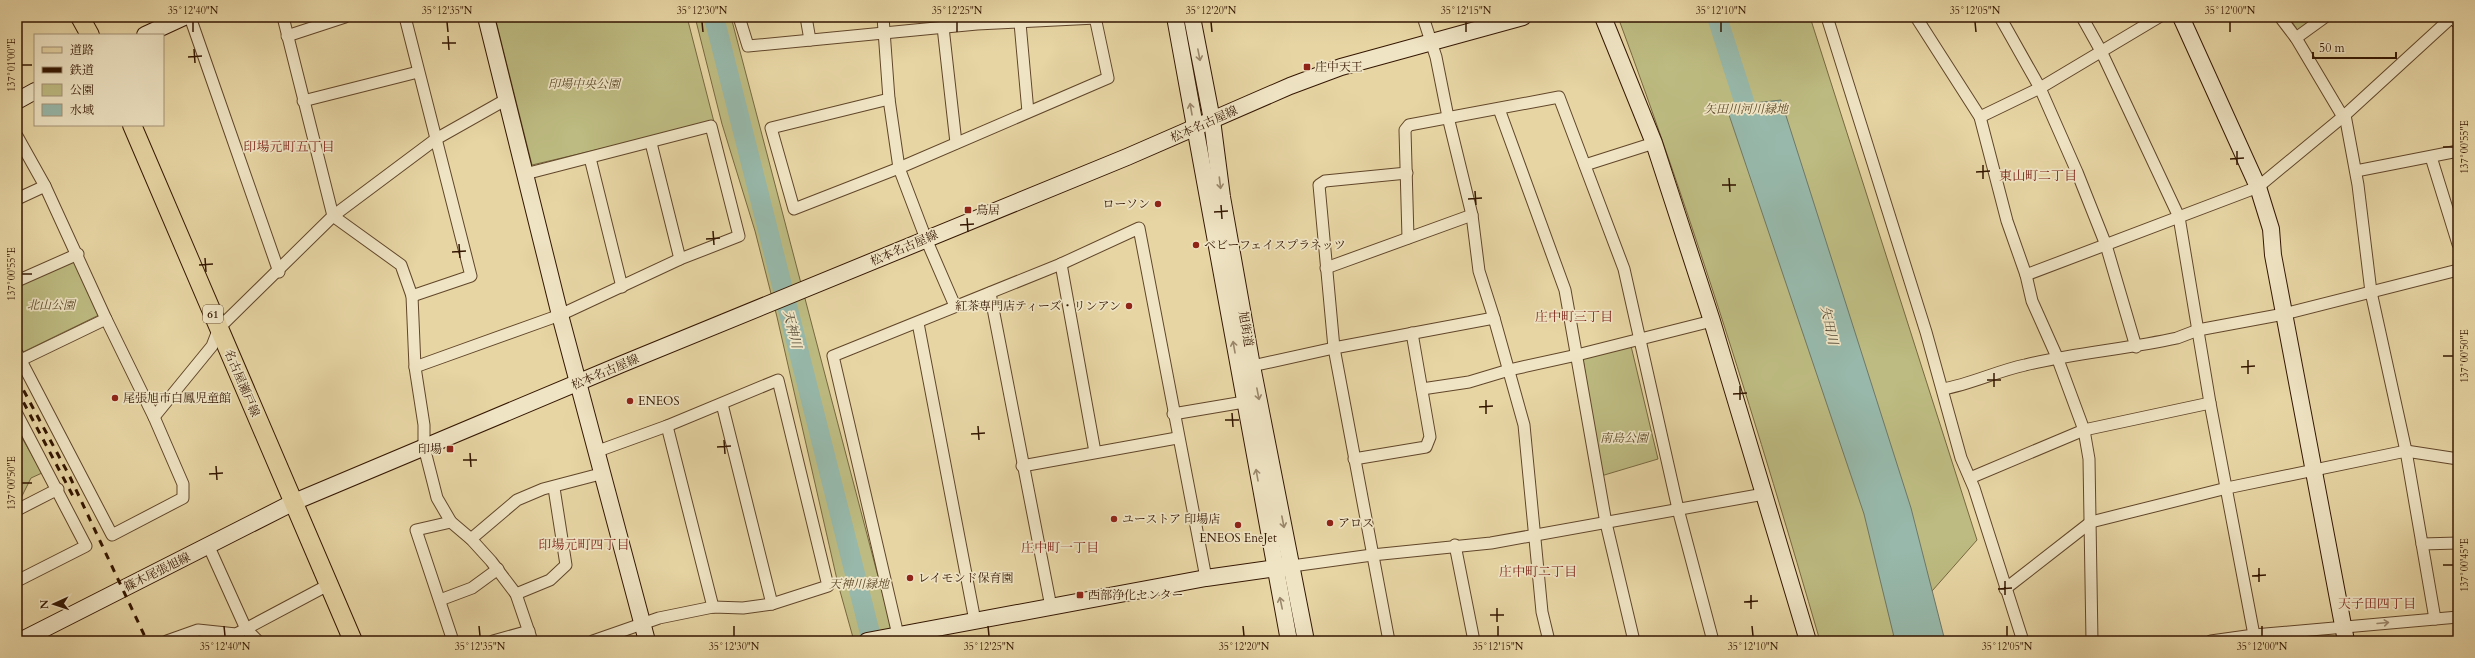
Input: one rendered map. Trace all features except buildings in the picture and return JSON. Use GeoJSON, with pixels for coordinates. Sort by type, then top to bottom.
{"type":"FeatureCollection","features":[{"type":"Feature","properties":{"kind":"main road"},"geometry":{"type":"LineString","coordinates":[[80,17],[89,34]]}},
{"type":"Feature","properties":{"kind":"main road","name":"名古屋瀬戸線"},"geometry":{"type":"LineString","coordinates":[[132,126],[330,584],[353,641]]}},
{"type":"Feature","properties":{"kind":"street"},"geometry":{"type":"LineString","coordinates":[[148,34],[184,17]]}},
{"type":"Feature","properties":{"kind":"street"},"geometry":{"type":"LineString","coordinates":[[190,17],[279,272]]}},
{"type":"Feature","properties":{"kind":"street"},"geometry":{"type":"LineString","coordinates":[[283,17],[333,216],[401,265],[412,296],[415,367],[424,425],[424,447],[437,498],[451,522],[470,539],[498,569],[516,594],[530,636],[493,641]]}},
{"type":"Feature","properties":{"kind":"street"},"geometry":{"type":"LineString","coordinates":[[287,36],[345,17]]}},
{"type":"Feature","properties":{"kind":"street"},"geometry":{"type":"LineString","coordinates":[[405,17],[471,276],[412,296]]}},
{"type":"Feature","properties":{"kind":"street"},"geometry":{"type":"LineString","coordinates":[[486,17],[560,315],[604,473],[647,641]]}},
{"type":"Feature","properties":{"kind":"street"},"geometry":{"type":"LineString","coordinates":[[739,17],[748,46],[943,27],[977,20],[1020,23],[1096,18],[1108,78],[899,168],[794,209],[771,128],[889,99]]}},
{"type":"Feature","properties":{"kind":"street"},"geometry":{"type":"LineString","coordinates":[[806,17],[810,40]]}},
{"type":"Feature","properties":{"kind":"street"},"geometry":{"type":"LineString","coordinates":[[883,17],[889,99],[899,168],[926,239],[955,306]]}},
{"type":"Feature","properties":{"kind":"street","name":"旭街道"},"geometry":{"type":"LineString","coordinates":[[1175,17],[1274,568],[1289,641]]}},
{"type":"Feature","properties":{"kind":"street","name":"旭街道"},"geometry":{"type":"LineString","coordinates":[[1192,17],[1212,120],[1222,197],[1252,366],[1306,641]]}},
{"type":"Feature","properties":{"kind":"street"},"geometry":{"type":"LineString","coordinates":[[1422,17],[1436,57],[1448,117],[1472,216],[1479,271],[1494,318],[1524,425],[1533,536],[1542,612],[1548,641]]}},
{"type":"Feature","properties":{"kind":"street","name":"松本名古屋線"},"geometry":{"type":"LineString","coordinates":[[294,502],[771,303],[1194,129],[1319,74],[1523,17]]}},
{"type":"Feature","properties":{"kind":"street"},"geometry":{"type":"LineString","coordinates":[[1603,17],[1654,143],[1712,321],[1808,641]]}},
{"type":"Feature","properties":{"kind":"street"},"geometry":{"type":"LineString","coordinates":[[1827,17],[1943,389],[1961,458],[1970,478],[2023,641]]}},
{"type":"Feature","properties":{"kind":"street"},"geometry":{"type":"LineString","coordinates":[[1916,17],[1980,117],[2007,221],[2026,275],[2032,301],[2057,357],[2084,430],[2089,459],[2092,641]]}},
{"type":"Feature","properties":{"kind":"street"},"geometry":{"type":"LineString","coordinates":[[2000,17],[2040,88],[2106,245],[2136,346]]}},
{"type":"Feature","properties":{"kind":"street"},"geometry":{"type":"LineString","coordinates":[[2082,17],[2101,51],[2179,217],[2210,403],[2254,635]]}},
{"type":"Feature","properties":{"kind":"street"},"geometry":{"type":"LineString","coordinates":[[1980,117],[2040,88],[2159,17]]}},
{"type":"Feature","properties":{"kind":"street"},"geometry":{"type":"LineString","coordinates":[[2181,17],[2258,187],[2271,230],[2273,255],[2345,634]]}},
{"type":"Feature","properties":{"kind":"street"},"geometry":{"type":"LineString","coordinates":[[2280,17],[2296,38],[2344,116],[2356,171],[2371,292],[2406,451],[2435,619]]}},
{"type":"Feature","properties":{"kind":"street"},"geometry":{"type":"LineString","coordinates":[[2296,38],[2325,17]]}},
{"type":"Feature","properties":{"kind":"street"},"geometry":{"type":"LineString","coordinates":[[2026,275],[2258,187],[2344,116],[2454,17],[2458,20]]}},
{"type":"Feature","properties":{"kind":"street"},"geometry":{"type":"LineString","coordinates":[[1020,23],[1028,112]]}},
{"type":"Feature","properties":{"kind":"street"},"geometry":{"type":"LineString","coordinates":[[943,27],[956,143]]}},
{"type":"Feature","properties":{"kind":"street"},"geometry":{"type":"LineString","coordinates":[[303,101],[418,72]]}},
{"type":"Feature","properties":{"kind":"street"},"geometry":{"type":"LineString","coordinates":[[17,101],[34,92]]}},
{"type":"Feature","properties":{"kind":"street"},"geometry":{"type":"LineString","coordinates":[[1408,238],[1405,130],[1409,125],[1559,98],[1624,268],[1678,509],[1713,641]]}},
{"type":"Feature","properties":{"kind":"street"},"geometry":{"type":"LineString","coordinates":[[154,417],[212,346],[219,328],[279,272],[333,216],[436,139],[507,99]]}},
{"type":"Feature","properties":{"kind":"street"},"geometry":{"type":"LineString","coordinates":[[1499,109],[1565,290],[1606,523],[1634,641]]}},
{"type":"Feature","properties":{"kind":"street"},"geometry":{"type":"LineString","coordinates":[[415,367],[560,315],[680,259],[739,236],[711,126],[526,174]]}},
{"type":"Feature","properties":{"kind":"street"},"geometry":{"type":"LineString","coordinates":[[17,136],[45,186],[78,254],[106,319],[154,417],[183,484],[183,498],[112,535],[19,356],[106,319]]}},
{"type":"Feature","properties":{"kind":"street"},"geometry":{"type":"LineString","coordinates":[[650,143],[680,259]]}},
{"type":"Feature","properties":{"kind":"street"},"geometry":{"type":"LineString","coordinates":[[1586,166],[1654,143]]}},
{"type":"Feature","properties":{"kind":"street"},"geometry":{"type":"LineString","coordinates":[[2356,171],[2458,151]]}},
{"type":"Feature","properties":{"kind":"street"},"geometry":{"type":"LineString","coordinates":[[2431,157],[2458,244]]}},
{"type":"Feature","properties":{"kind":"street"},"geometry":{"type":"LineString","coordinates":[[590,158],[622,287]]}},
{"type":"Feature","properties":{"kind":"street"},"geometry":{"type":"LineString","coordinates":[[1389,641],[1334,348],[1319,185],[1325,181],[1406,173]]}},
{"type":"Feature","properties":{"kind":"street"},"geometry":{"type":"LineString","coordinates":[[17,199],[45,186]]}},
{"type":"Feature","properties":{"kind":"street"},"geometry":{"type":"LineString","coordinates":[[1326,268],[1472,216]]}},
{"type":"Feature","properties":{"kind":"street"},"geometry":{"type":"LineString","coordinates":[[894,636],[833,356],[918,323],[955,306],[990,294],[1061,264],[1139,228],[1177,438],[1206,578]]}},
{"type":"Feature","properties":{"kind":"street"},"geometry":{"type":"LineString","coordinates":[[17,281],[78,254]]}},
{"type":"Feature","properties":{"kind":"street"},"geometry":{"type":"LineString","coordinates":[[1061,264],[1095,452]]}},
{"type":"Feature","properties":{"kind":"street"},"geometry":{"type":"LineString","coordinates":[[1943,389],[1960,386],[1988,374],[2057,357],[2136,346],[2188,336],[2198,330],[2284,314],[2458,270]]}},
{"type":"Feature","properties":{"kind":"street"},"geometry":{"type":"LineString","coordinates":[[990,294],[1022,466],[1051,607]]}},
{"type":"Feature","properties":{"kind":"street"},"geometry":{"type":"LineString","coordinates":[[1252,366],[1334,348],[1494,318]]}},
{"type":"Feature","properties":{"kind":"street"},"geometry":{"type":"LineString","coordinates":[[1422,389],[1469,382],[1509,370],[1577,355],[1712,321]]}},
{"type":"Feature","properties":{"kind":"street"},"geometry":{"type":"LineString","coordinates":[[918,323],[975,621]]}},
{"type":"Feature","properties":{"kind":"street"},"geometry":{"type":"LineString","coordinates":[[1354,459],[1426,446],[1429,443],[1430,437],[1412,333]]}},
{"type":"Feature","properties":{"kind":"street"},"geometry":{"type":"LineString","coordinates":[[594,641],[660,618],[713,607],[743,608],[772,604],[828,586],[778,380],[667,426],[598,451]]}},
{"type":"Feature","properties":{"kind":"street"},"geometry":{"type":"LineString","coordinates":[[1173,414],[1244,402]]}},
{"type":"Feature","properties":{"kind":"street"},"geometry":{"type":"LineString","coordinates":[[1970,478],[2084,430],[2210,403]]}},
{"type":"Feature","properties":{"kind":"street"},"geometry":{"type":"LineString","coordinates":[[722,404],[772,604]]}},
{"type":"Feature","properties":{"kind":"street"},"geometry":{"type":"LineString","coordinates":[[17,414],[58,489],[86,546],[17,581]]}},
{"type":"Feature","properties":{"kind":"street"},"geometry":{"type":"LineString","coordinates":[[667,426],[713,607]]}},
{"type":"Feature","properties":{"kind":"street"},"geometry":{"type":"LineString","coordinates":[[1022,466],[1177,438]]}},
{"type":"Feature","properties":{"kind":"street"},"geometry":{"type":"LineString","coordinates":[[2006,589],[2091,522],[2227,488],[2406,451],[2458,459]]}},
{"type":"Feature","properties":{"kind":"street"},"geometry":{"type":"LineString","coordinates":[[470,539],[516,500],[543,489],[554,488],[604,473]]}},
{"type":"Feature","properties":{"kind":"street"},"geometry":{"type":"LineString","coordinates":[[516,594],[550,580],[566,565],[554,488]]}},
{"type":"Feature","properties":{"kind":"street"},"geometry":{"type":"LineString","coordinates":[[17,510],[58,489]]}},
{"type":"Feature","properties":{"kind":"street"},"geometry":{"type":"LineString","coordinates":[[867,641],[1206,578],[1372,555],[1455,546],[1491,544],[1764,494]]}},
{"type":"Feature","properties":{"kind":"street","name":"篠木尾張旭線"},"geometry":{"type":"LineString","coordinates":[[20,641],[123,588],[209,547],[294,502]]}},
{"type":"Feature","properties":{"kind":"street"},"geometry":{"type":"LineString","coordinates":[[451,522],[416,530],[453,641]]}},
{"type":"Feature","properties":{"kind":"street"},"geometry":{"type":"LineString","coordinates":[[2422,544],[2458,543]]}},
{"type":"Feature","properties":{"kind":"street"},"geometry":{"type":"LineString","coordinates":[[1455,546],[1474,641]]}},
{"type":"Feature","properties":{"kind":"street"},"geometry":{"type":"LineString","coordinates":[[209,547],[246,629],[258,641]]}},
{"type":"Feature","properties":{"kind":"street"},"geometry":{"type":"LineString","coordinates":[[440,600],[472,588],[498,569]]}},
{"type":"Feature","properties":{"kind":"street"},"geometry":{"type":"LineString","coordinates":[[167,641],[198,630],[236,634],[330,584]]}},
{"type":"Feature","properties":{"kind":"street"},"geometry":{"type":"LineString","coordinates":[[2211,641],[2254,635],[2345,634],[2435,619],[2458,617]]}},
{"type":"Feature","properties":{"kind":"street"},"geometry":{"type":"LineString","coordinates":[[209,630],[214,641]]}},
{"type":"Feature","properties":{"kind":"green space","name":"印場中央公園"},"geometry":{"type":"Polygon","coordinates":[[[495,17],[687,17],[714,122],[532,165],[495,17]]]}},
{"type":"Feature","properties":{"kind":"green space","name":"天神川緑地"},"geometry":{"type":"Polygon","coordinates":[[[695,17],[731,17],[895,641],[854,641],[838,584],[777,317],[755,231],[722,124],[695,17]]]}},
{"type":"Feature","properties":{"kind":"green space","name":"矢田川河川緑地"},"geometry":{"type":"Polygon","coordinates":[[[1618,17],[1810,17],[1977,540],[1888,641],[1820,641],[1725,327],[1673,171],[1618,17]]]}},
{"type":"Feature","properties":{"kind":"green space"},"geometry":{"type":"Polygon","coordinates":[[[2289,17],[2317,17],[2298,31],[2289,17]]]}},
{"type":"Feature","properties":{"kind":"green space","name":"北山公園"},"geometry":{"type":"Polygon","coordinates":[[[76,260],[99,315],[23,352],[17,342],[17,286],[76,260]]]}},
{"type":"Feature","properties":{"kind":"green space","name":"南島公園"},"geometry":{"type":"Polygon","coordinates":[[[1631,346],[1658,459],[1601,476],[1583,359],[1631,346]]]}},
{"type":"Feature","properties":{"kind":"green space"},"geometry":{"type":"Polygon","coordinates":[[[17,429],[42,473],[31,478],[21,498],[17,500],[17,429]]]}},
{"type":"Feature","properties":{"kind":"water"},"geometry":{"type":"Polygon","coordinates":[[[1781,100],[1911,508],[1945,641],[1895,641],[1864,514],[1726,106],[1781,100]]]}},
{"type":"Feature","properties":{"kind":"waterway","name":"天神川"},"geometry":{"type":"LineString","coordinates":[[714,17],[872,641]]}},
{"type":"Feature","properties":{"kind":"waterway","name":"矢田川"},"geometry":{"type":"LineString","coordinates":[[1717,17],[1753,129]]}},
{"type":"Feature","properties":{"kind":"railway"},"geometry":{"type":"LineString","coordinates":[[17,378],[70,477],[147,641]]}},
{"type":"Feature","properties":{"kind":"railway"},"geometry":{"type":"LineString","coordinates":[[17,390],[74,498]]}},
{"type":"Feature","properties":{"kind":"place","name":"庄中天王"},"geometry":{"type":"Point","coordinates":[1307,67]}},
{"type":"Feature","properties":{"kind":"place","name":"ローソン"},"geometry":{"type":"Point","coordinates":[1158,204]}},
{"type":"Feature","properties":{"kind":"place","name":"鳥居"},"geometry":{"type":"Point","coordinates":[968,210]}},
{"type":"Feature","properties":{"kind":"place","name":"ベビーフェイスプラネッツ"},"geometry":{"type":"Point","coordinates":[1196,245]}},
{"type":"Feature","properties":{"kind":"place","name":"紅茶専門店ティーズ・リンアン"},"geometry":{"type":"Point","coordinates":[1129,306]}},
{"type":"Feature","properties":{"kind":"place","name":"尾張旭市白鳳児童館"},"geometry":{"type":"Point","coordinates":[115,398]}},
{"type":"Feature","properties":{"kind":"place","name":"ENEOS"},"geometry":{"type":"Point","coordinates":[630,401]}},
{"type":"Feature","properties":{"kind":"place","name":"印場"},"geometry":{"type":"Point","coordinates":[450,449]}},
{"type":"Feature","properties":{"kind":"place","name":"ユーストア 印場店"},"geometry":{"type":"Point","coordinates":[1114,519]}},
{"type":"Feature","properties":{"kind":"place","name":"アロス"},"geometry":{"type":"Point","coordinates":[1330,523]}},
{"type":"Feature","properties":{"kind":"place","name":"ENEOS EneJet"},"geometry":{"type":"Point","coordinates":[1238,525]}},
{"type":"Feature","properties":{"kind":"place","name":"レイモンド保育園"},"geometry":{"type":"Point","coordinates":[910,578]}},
{"type":"Feature","properties":{"kind":"place","name":"西部浄化センター"},"geometry":{"type":"Point","coordinates":[1080,595]}},
{"type":"Feature","properties":{"kind":"district","name":"印場元町五丁目"},"geometry":{"type":"Point","coordinates":[289,146]}},
{"type":"Feature","properties":{"kind":"district","name":"東山町二丁目"},"geometry":{"type":"Point","coordinates":[2038,175]}},
{"type":"Feature","properties":{"kind":"district","name":"庄中町三丁目"},"geometry":{"type":"Point","coordinates":[1574,316]}},
{"type":"Feature","properties":{"kind":"district","name":"印場元町四丁目"},"geometry":{"type":"Point","coordinates":[584,544]}},
{"type":"Feature","properties":{"kind":"district","name":"庄中町一丁目"},"geometry":{"type":"Point","coordinates":[1060,547]}},
{"type":"Feature","properties":{"kind":"district","name":"庄中町二丁目"},"geometry":{"type":"Point","coordinates":[1538,571]}},
{"type":"Feature","properties":{"kind":"district","name":"天子田四丁目"},"geometry":{"type":"Point","coordinates":[2377,603]}}]}
